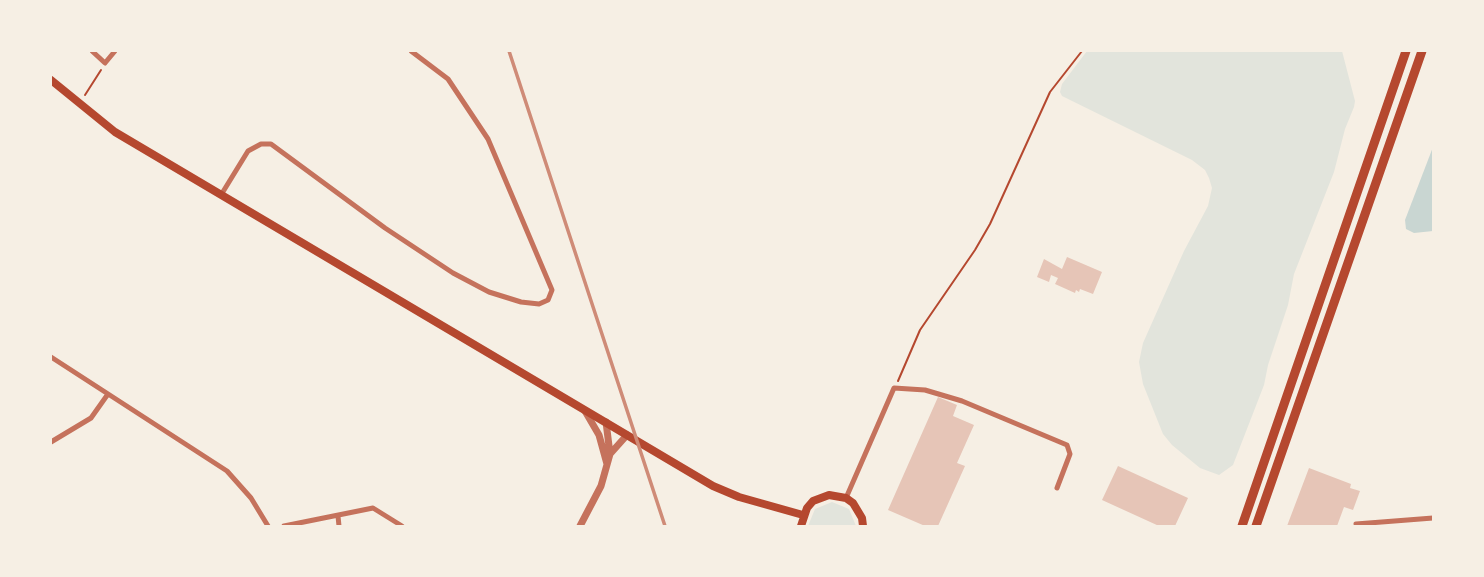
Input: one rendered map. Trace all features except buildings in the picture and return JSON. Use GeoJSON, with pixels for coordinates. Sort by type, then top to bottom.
{"type":"FeatureCollection","features":[{"type":"Feature","properties":{"kind":"main road"},"geometry":{"type":"LineString","coordinates":[[1242,526],[1406,51]]}},
{"type":"Feature","properties":{"kind":"main road"},"geometry":{"type":"LineString","coordinates":[[1256,526],[1422,51]]}},
{"type":"Feature","properties":{"kind":"main road"},"geometry":{"type":"LineString","coordinates":[[51,80],[115,132],[722,490],[803,515]]}},
{"type":"Feature","properties":{"kind":"main road"},"geometry":{"type":"LineString","coordinates":[[801,526],[807,508],[820,497],[838,495],[846,498],[859,510],[863,526]]}},
{"type":"Feature","properties":{"kind":"street"},"geometry":{"type":"LineString","coordinates":[[92,51],[106,63],[115,51]]}},
{"type":"Feature","properties":{"kind":"street"},"geometry":{"type":"LineString","coordinates":[[221,195],[248,151],[261,144],[271,144],[384,228],[453,272],[489,292],[521,302],[539,304],[548,300],[552,290],[488,139],[449,79],[411,51]]}},
{"type":"Feature","properties":{"kind":"street"},"geometry":{"type":"LineString","coordinates":[[51,357],[227,471],[251,498],[268,526]]}},
{"type":"Feature","properties":{"kind":"street"},"geometry":{"type":"LineString","coordinates":[[846,498],[894,388],[925,390],[962,401],[1067,445],[1070,454],[1057,488]]}},
{"type":"Feature","properties":{"kind":"street"},"geometry":{"type":"LineString","coordinates":[[51,442],[91,418],[108,394]]}},
{"type":"Feature","properties":{"kind":"street"},"geometry":{"type":"LineString","coordinates":[[584,409],[599,435],[607,464]]}},
{"type":"Feature","properties":{"kind":"street"},"geometry":{"type":"LineString","coordinates":[[580,526],[597,494],[610,454],[606,422]]}},
{"type":"Feature","properties":{"kind":"street"},"geometry":{"type":"LineString","coordinates":[[610,454],[627,435]]}},
{"type":"Feature","properties":{"kind":"street"},"geometry":{"type":"LineString","coordinates":[[284,526],[373,508],[402,526]]}},
{"type":"Feature","properties":{"kind":"street"},"geometry":{"type":"LineString","coordinates":[[338,516],[340,526]]}},
{"type":"Feature","properties":{"kind":"street"},"geometry":{"type":"LineString","coordinates":[[1356,524],[1433,518]]}},
{"type":"Feature","properties":{"kind":"path"},"geometry":{"type":"LineString","coordinates":[[894,388],[920,330],[990,224],[1050,92],[1082,51]]}},
{"type":"Feature","properties":{"kind":"path"},"geometry":{"type":"LineString","coordinates":[[79,104],[106,63]]}},
{"type":"Feature","properties":{"kind":"shaded area"},"geometry":{"type":"Polygon","coordinates":[[[1087,51],[1342,51],[1355,101],[1354,107],[1345,129],[1334,172],[1294,274],[1288,305],[1264,385],[1233,465],[1219,475],[1200,468],[1163,434],[1143,384],[1139,362],[1143,343],[1184,251],[1208,206],[1212,188],[1209,178],[1205,170],[1192,160],[1062,96],[1062,84],[1087,51]]]}},
{"type":"Feature","properties":{"kind":"shaded area"},"geometry":{"type":"Polygon","coordinates":[[[1433,147],[1433,231],[1414,233],[1406,229],[1405,220],[1433,147]]]}},
{"type":"Feature","properties":{"kind":"shaded area"},"geometry":{"type":"Polygon","coordinates":[[[832,502],[849,509],[856,526],[808,526],[815,509],[832,502]]]}},
{"type":"Feature","properties":{"kind":"railway"},"geometry":{"type":"LineString","coordinates":[[509,51],[665,526]]}}]}
